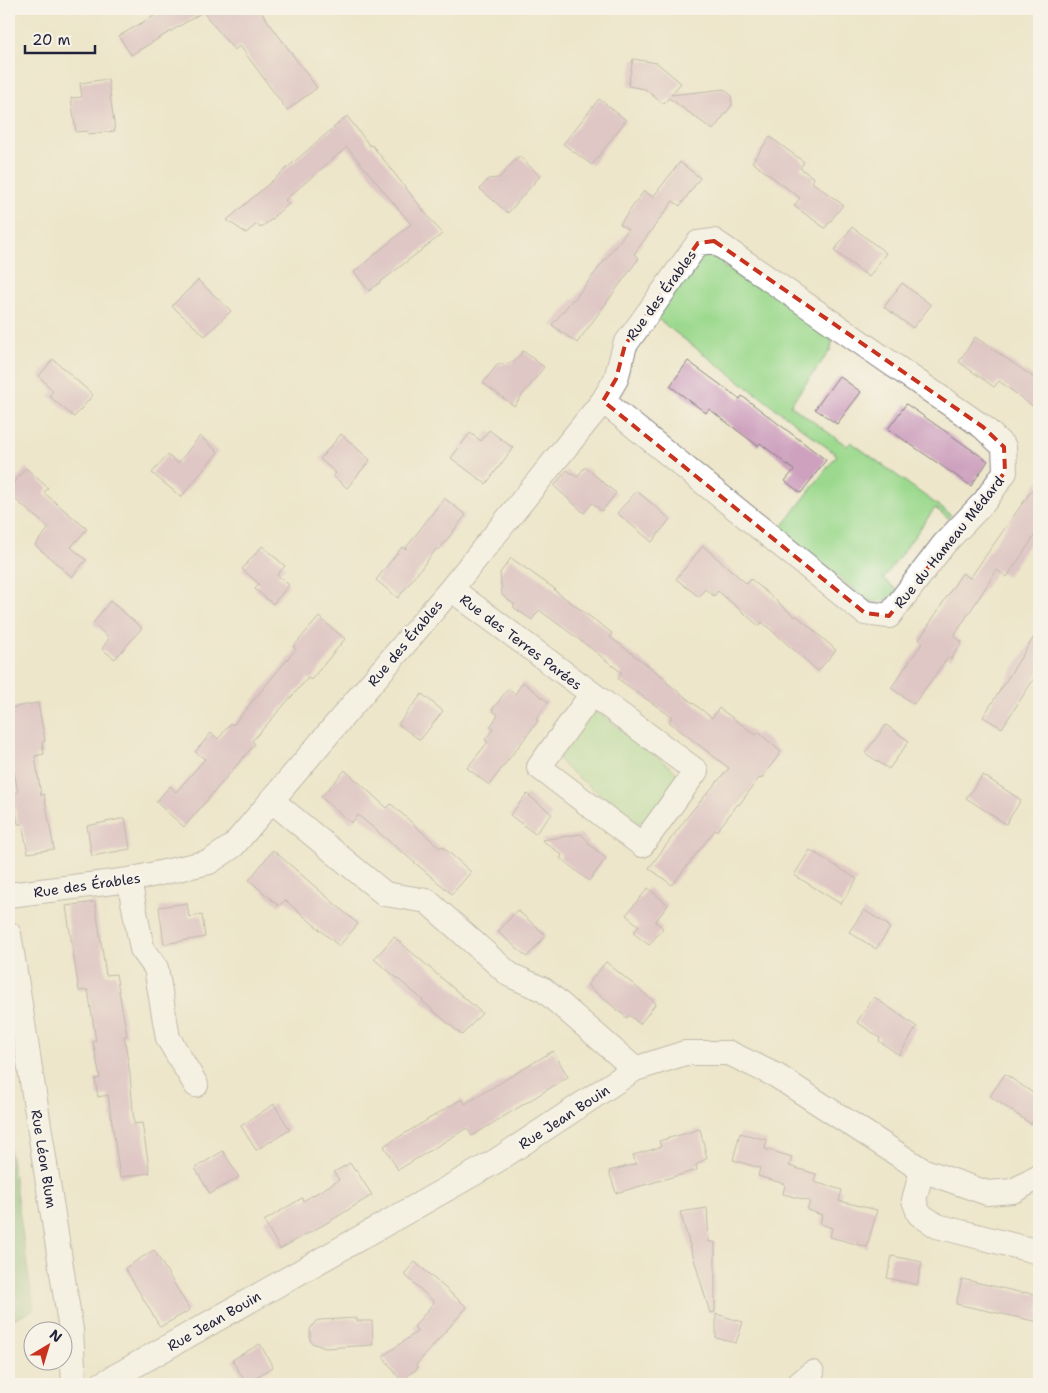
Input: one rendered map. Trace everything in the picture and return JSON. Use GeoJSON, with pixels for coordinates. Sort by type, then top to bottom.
{"type":"FeatureCollection","features":[{"type":"Feature","properties":{"kind":"street","name":"Rue du Hameau Médard"},"geometry":{"type":"LineString","coordinates":[[603,401],[865,613],[889,616],[944,544],[985,501],[1005,472],[1004,447],[983,427],[714,241],[698,243]]}},
{"type":"Feature","properties":{"kind":"street","name":"Rue des Érables"},"geometry":{"type":"LineString","coordinates":[[9,895],[129,880],[209,862],[233,846],[451,589],[603,401],[616,379],[625,345],[698,243]]}},
{"type":"Feature","properties":{"kind":"street","name":"Rue des Terres Parées"},"geometry":{"type":"LineString","coordinates":[[451,589],[696,771],[642,846],[539,766],[592,694]]}},
{"type":"Feature","properties":{"kind":"street"},"geometry":{"type":"LineString","coordinates":[[271,800],[385,894],[427,901],[510,975],[544,990],[635,1069]]}},
{"type":"Feature","properties":{"kind":"street"},"geometry":{"type":"LineString","coordinates":[[129,880],[142,949],[156,968],[168,1038],[196,1085]]}},
{"type":"Feature","properties":{"kind":"street","name":"Rue Léon Blum"},"geometry":{"type":"LineString","coordinates":[[9,934],[71,1330],[74,1384]]}},
{"type":"Feature","properties":{"kind":"street","name":"Rue Jean Bouin"},"geometry":{"type":"LineString","coordinates":[[102,1384],[496,1161],[635,1069],[685,1053],[729,1053],[777,1076],[922,1170],[987,1193],[1013,1191],[1039,1176]]}},
{"type":"Feature","properties":{"kind":"street"},"geometry":{"type":"LineString","coordinates":[[922,1170],[914,1200],[919,1214],[937,1226],[1039,1252]]}},
{"type":"Feature","properties":{"kind":"highlighted area"},"geometry":{"type":"Polygon","coordinates":[[[714,241],[983,427],[1004,447],[1005,472],[889,616],[865,613],[603,401],[616,379],[625,345],[698,243],[714,241]]]}},
{"type":"Feature","properties":{"kind":"green space"},"geometry":{"type":"Polygon","coordinates":[[[715,254],[728,259],[722,266],[725,269],[731,261],[830,336],[832,342],[831,349],[790,405],[847,446],[851,442],[951,515],[948,518],[935,508],[883,579],[897,590],[882,601],[870,602],[779,531],[837,455],[655,317],[698,260],[707,255],[715,254]]]}},
{"type":"Feature","properties":{"kind":"green space"},"geometry":{"type":"Polygon","coordinates":[[[594,712],[603,716],[677,774],[678,780],[645,823],[637,823],[565,767],[559,759],[588,714],[594,712]]]}},
{"type":"Feature","properties":{"kind":"green space"},"geometry":{"type":"Polygon","coordinates":[[[9,1143],[34,1310],[9,1321],[9,1143]]]}},
{"type":"Feature","properties":{"kind":"building"},"geometry":{"type":"Polygon","coordinates":[[[166,9],[259,9],[317,88],[287,110],[240,46],[234,50],[203,12],[131,55],[119,36],[166,9]]]}},
{"type":"Feature","properties":{"kind":"building"},"geometry":{"type":"Polygon","coordinates":[[[633,59],[657,63],[681,83],[671,95],[724,89],[731,95],[732,105],[713,130],[669,98],[663,104],[645,89],[628,86],[633,59]]]}},
{"type":"Feature","properties":{"kind":"building"},"geometry":{"type":"Polygon","coordinates":[[[108,79],[115,131],[88,134],[87,131],[76,132],[71,98],[82,97],[80,83],[108,79]]]}},
{"type":"Feature","properties":{"kind":"building"},"geometry":{"type":"Polygon","coordinates":[[[599,99],[626,120],[592,165],[563,144],[599,99]]]}},
{"type":"Feature","properties":{"kind":"building"},"geometry":{"type":"Polygon","coordinates":[[[347,116],[442,234],[369,291],[354,272],[411,224],[347,147],[285,200],[289,204],[260,228],[257,224],[246,233],[227,220],[347,116]]]}},
{"type":"Feature","properties":{"kind":"building"},"geometry":{"type":"Polygon","coordinates":[[[770,137],[804,162],[800,168],[814,178],[812,182],[843,205],[825,228],[794,206],[800,198],[752,162],[770,137]]]}},
{"type":"Feature","properties":{"kind":"building"},"geometry":{"type":"Polygon","coordinates":[[[519,156],[540,176],[508,213],[480,189],[488,179],[499,178],[519,156]]]}},
{"type":"Feature","properties":{"kind":"building"},"geometry":{"type":"Polygon","coordinates":[[[680,162],[700,178],[680,206],[673,201],[634,254],[639,258],[577,343],[552,325],[574,300],[628,230],[620,224],[644,191],[653,197],[680,162]]]}},
{"type":"Feature","properties":{"kind":"building"},"geometry":{"type":"Polygon","coordinates":[[[852,227],[886,253],[869,277],[834,251],[852,227]]]}},
{"type":"Feature","properties":{"kind":"building"},"geometry":{"type":"Polygon","coordinates":[[[198,280],[231,311],[205,336],[172,306],[198,280]]]}},
{"type":"Feature","properties":{"kind":"building"},"geometry":{"type":"Polygon","coordinates":[[[902,283],[931,305],[913,328],[884,307],[902,283]]]}},
{"type":"Feature","properties":{"kind":"building"},"geometry":{"type":"Polygon","coordinates":[[[975,337],[1039,381],[1039,411],[999,381],[994,387],[959,362],[975,337]]]}},
{"type":"Feature","properties":{"kind":"building"},"geometry":{"type":"Polygon","coordinates":[[[523,351],[544,367],[514,406],[483,383],[497,365],[514,362],[523,351]]]}},
{"type":"Feature","properties":{"kind":"building"},"geometry":{"type":"Polygon","coordinates":[[[53,359],[93,395],[74,417],[49,396],[53,391],[39,376],[53,359]]]}},
{"type":"Feature","properties":{"kind":"building"},"geometry":{"type":"Polygon","coordinates":[[[688,361],[740,399],[742,396],[826,460],[801,493],[785,481],[794,470],[760,443],[758,446],[709,409],[706,413],[670,386],[688,361]]]}},
{"type":"Feature","properties":{"kind":"building"},"geometry":{"type":"Polygon","coordinates":[[[839,376],[861,392],[837,424],[815,409],[839,376]]]}},
{"type":"Feature","properties":{"kind":"building"},"geometry":{"type":"Polygon","coordinates":[[[906,404],[988,461],[971,486],[888,429],[906,404]]]}},
{"type":"Feature","properties":{"kind":"building"},"geometry":{"type":"Polygon","coordinates":[[[489,430],[513,448],[486,484],[451,458],[470,433],[481,441],[489,430]]]}},
{"type":"Feature","properties":{"kind":"building"},"geometry":{"type":"Polygon","coordinates":[[[341,434],[370,460],[347,488],[333,476],[336,473],[320,459],[341,434]]]}},
{"type":"Feature","properties":{"kind":"building"},"geometry":{"type":"Polygon","coordinates":[[[200,436],[218,452],[181,497],[152,473],[167,455],[178,463],[200,436]]]}},
{"type":"Feature","properties":{"kind":"building"},"geometry":{"type":"Polygon","coordinates":[[[585,467],[616,493],[602,511],[592,503],[584,513],[554,486],[567,470],[577,477],[585,467]]]}},
{"type":"Feature","properties":{"kind":"building"},"geometry":{"type":"Polygon","coordinates":[[[26,468],[48,488],[44,493],[87,529],[71,547],[86,560],[72,577],[35,545],[49,528],[9,494],[9,488],[26,468]]]}},
{"type":"Feature","properties":{"kind":"building"},"geometry":{"type":"Polygon","coordinates":[[[1039,480],[1039,529],[1007,577],[997,570],[954,636],[962,642],[951,659],[948,657],[914,704],[891,688],[923,642],[919,640],[962,573],[970,578],[1039,480]]]}},
{"type":"Feature","properties":{"kind":"building"},"geometry":{"type":"Polygon","coordinates":[[[637,491],[670,519],[652,542],[617,513],[637,491]]]}},
{"type":"Feature","properties":{"kind":"building"},"geometry":{"type":"Polygon","coordinates":[[[444,498],[466,515],[439,550],[437,548],[398,598],[376,580],[402,547],[405,549],[444,498]]]}},
{"type":"Feature","properties":{"kind":"building"},"geometry":{"type":"Polygon","coordinates":[[[262,546],[285,566],[277,575],[289,585],[273,604],[255,589],[259,584],[242,569],[262,546]]]}},
{"type":"Feature","properties":{"kind":"building"},"geometry":{"type":"Polygon","coordinates":[[[703,546],[747,584],[751,579],[836,650],[818,671],[762,622],[759,626],[718,591],[714,596],[705,589],[699,597],[676,579],[703,546]]]}},
{"type":"Feature","properties":{"kind":"building"},"geometry":{"type":"Polygon","coordinates":[[[511,558],[612,633],[610,637],[667,680],[666,682],[712,718],[719,708],[756,735],[758,732],[781,752],[761,779],[759,778],[717,831],[715,830],[672,885],[649,868],[691,812],[729,768],[669,722],[672,717],[618,679],[622,673],[588,646],[539,610],[532,620],[513,607],[515,605],[502,595],[500,573],[511,558]]]}},
{"type":"Feature","properties":{"kind":"building"},"geometry":{"type":"Polygon","coordinates":[[[110,601],[142,628],[115,659],[102,649],[109,638],[93,623],[110,601]]]}},
{"type":"Feature","properties":{"kind":"building"},"geometry":{"type":"Polygon","coordinates":[[[319,617],[345,639],[311,680],[308,678],[252,741],[255,744],[184,827],[156,802],[170,786],[176,792],[205,759],[195,752],[211,733],[218,739],[231,723],[233,725],[296,649],[293,647],[319,617]]]}},
{"type":"Feature","properties":{"kind":"building"},"geometry":{"type":"Polygon","coordinates":[[[1039,629],[1039,671],[1002,728],[983,717],[1039,629]]]}},
{"type":"Feature","properties":{"kind":"building"},"geometry":{"type":"Polygon","coordinates":[[[523,682],[548,702],[536,720],[538,721],[489,785],[467,768],[488,742],[485,740],[493,729],[490,727],[498,715],[492,710],[508,689],[515,694],[523,682]]]}},
{"type":"Feature","properties":{"kind":"building"},"geometry":{"type":"Polygon","coordinates":[[[422,694],[443,711],[420,740],[398,724],[422,694]]]}},
{"type":"Feature","properties":{"kind":"building"},"geometry":{"type":"Polygon","coordinates":[[[38,703],[45,741],[42,742],[44,754],[35,756],[41,795],[44,794],[54,849],[28,853],[22,824],[18,824],[13,793],[18,792],[9,747],[9,708],[38,703]]]}},
{"type":"Feature","properties":{"kind":"building"},"geometry":{"type":"Polygon","coordinates":[[[886,725],[909,741],[889,769],[865,753],[886,725]]]}},
{"type":"Feature","properties":{"kind":"building"},"geometry":{"type":"Polygon","coordinates":[[[345,770],[387,808],[391,804],[440,848],[442,846],[471,872],[452,894],[358,815],[351,823],[321,797],[345,770]]]}},
{"type":"Feature","properties":{"kind":"building"},"geometry":{"type":"Polygon","coordinates":[[[983,775],[1021,800],[1006,824],[966,798],[983,775]]]}},
{"type":"Feature","properties":{"kind":"building"},"geometry":{"type":"Polygon","coordinates":[[[527,794],[552,814],[535,834],[510,815],[527,794]]]}},
{"type":"Feature","properties":{"kind":"building"},"geometry":{"type":"Polygon","coordinates":[[[125,818],[130,849],[92,856],[87,826],[125,818]]]}},
{"type":"Feature","properties":{"kind":"building"},"geometry":{"type":"Polygon","coordinates":[[[581,834],[589,844],[606,858],[589,881],[560,858],[562,855],[542,840],[581,834]]]}},
{"type":"Feature","properties":{"kind":"building"},"geometry":{"type":"Polygon","coordinates":[[[273,850],[358,924],[339,946],[285,900],[279,906],[249,880],[273,850]]]}},
{"type":"Feature","properties":{"kind":"building"},"geometry":{"type":"Polygon","coordinates":[[[810,850],[857,879],[841,904],[794,875],[810,850]]]}},
{"type":"Feature","properties":{"kind":"building"},"geometry":{"type":"Polygon","coordinates":[[[648,888],[668,905],[655,922],[663,928],[649,945],[633,933],[639,926],[626,915],[648,888]]]}},
{"type":"Feature","properties":{"kind":"building"},"geometry":{"type":"Polygon","coordinates":[[[95,902],[106,975],[116,974],[127,1036],[124,1036],[130,1074],[134,1124],[142,1123],[150,1173],[120,1177],[108,1095],[98,1097],[95,1079],[100,1078],[93,1041],[96,1041],[88,990],[79,991],[66,906],[95,902]]]}},
{"type":"Feature","properties":{"kind":"building"},"geometry":{"type":"Polygon","coordinates":[[[187,903],[189,917],[202,915],[205,937],[164,944],[159,907],[187,903]]]}},
{"type":"Feature","properties":{"kind":"building"},"geometry":{"type":"Polygon","coordinates":[[[517,910],[546,935],[527,957],[498,932],[517,910]]]}},
{"type":"Feature","properties":{"kind":"building"},"geometry":{"type":"Polygon","coordinates":[[[864,910],[890,928],[876,949],[849,932],[864,910]]]}},
{"type":"Feature","properties":{"kind":"building"},"geometry":{"type":"Polygon","coordinates":[[[394,937],[482,1013],[462,1035],[374,959],[394,937]]]}},
{"type":"Feature","properties":{"kind":"building"},"geometry":{"type":"Polygon","coordinates":[[[606,962],[656,1003],[640,1024],[629,1015],[627,1018],[587,985],[606,962]]]}},
{"type":"Feature","properties":{"kind":"building"},"geometry":{"type":"Polygon","coordinates":[[[874,997],[917,1027],[899,1055],[879,1041],[880,1038],[857,1022],[874,997]]]}},
{"type":"Feature","properties":{"kind":"building"},"geometry":{"type":"Polygon","coordinates":[[[553,1051],[568,1077],[472,1136],[467,1128],[398,1170],[384,1146],[462,1099],[465,1104],[553,1051]]]}},
{"type":"Feature","properties":{"kind":"building"},"geometry":{"type":"Polygon","coordinates":[[[1005,1074],[1039,1097],[1039,1111],[1031,1124],[990,1096],[1005,1074]]]}},
{"type":"Feature","properties":{"kind":"building"},"geometry":{"type":"Polygon","coordinates":[[[274,1104],[290,1130],[256,1150],[241,1126],[274,1104]]]}},
{"type":"Feature","properties":{"kind":"building"},"geometry":{"type":"Polygon","coordinates":[[[700,1129],[707,1158],[696,1165],[697,1170],[616,1193],[609,1171],[636,1164],[633,1155],[661,1147],[659,1141],[700,1129]]]}},
{"type":"Feature","properties":{"kind":"building"},"geometry":{"type":"Polygon","coordinates":[[[740,1133],[767,1140],[765,1149],[792,1157],[789,1166],[816,1174],[814,1182],[842,1190],[839,1201],[877,1210],[867,1247],[830,1237],[832,1228],[820,1224],[822,1215],[807,1210],[810,1201],[783,1194],[785,1184],[758,1176],[760,1168],[733,1160],[740,1133]]]}},
{"type":"Feature","properties":{"kind":"building"},"geometry":{"type":"Polygon","coordinates":[[[223,1151],[239,1177],[210,1194],[195,1168],[223,1151]]]}},
{"type":"Feature","properties":{"kind":"building"},"geometry":{"type":"Polygon","coordinates":[[[350,1163],[372,1195],[280,1249],[264,1221],[302,1198],[303,1201],[339,1180],[334,1172],[350,1163]]]}},
{"type":"Feature","properties":{"kind":"building"},"geometry":{"type":"Polygon","coordinates":[[[707,1208],[709,1242],[715,1242],[715,1312],[710,1313],[680,1212],[707,1208]]]}},
{"type":"Feature","properties":{"kind":"building"},"geometry":{"type":"Polygon","coordinates":[[[154,1250],[190,1310],[160,1327],[125,1268],[154,1250]]]}},
{"type":"Feature","properties":{"kind":"building"},"geometry":{"type":"Polygon","coordinates":[[[892,1256],[922,1262],[917,1285],[887,1278],[892,1256]]]}},
{"type":"Feature","properties":{"kind":"building"},"geometry":{"type":"Polygon","coordinates":[[[415,1262],[467,1307],[416,1365],[418,1368],[401,1381],[383,1356],[418,1331],[414,1327],[434,1302],[404,1274],[415,1262]]]}},
{"type":"Feature","properties":{"kind":"building"},"geometry":{"type":"Polygon","coordinates":[[[962,1279],[1039,1295],[1039,1322],[956,1304],[962,1279]]]}},
{"type":"Feature","properties":{"kind":"building"},"geometry":{"type":"Polygon","coordinates":[[[716,1314],[743,1322],[736,1343],[716,1338],[716,1314]]]}},
{"type":"Feature","properties":{"kind":"building"},"geometry":{"type":"Polygon","coordinates":[[[357,1318],[357,1321],[372,1321],[373,1345],[325,1348],[312,1343],[310,1340],[310,1329],[316,1321],[357,1318]]]}},
{"type":"Feature","properties":{"kind":"building"},"geometry":{"type":"Polygon","coordinates":[[[260,1344],[273,1367],[246,1383],[232,1360],[260,1344]]]}}]}
